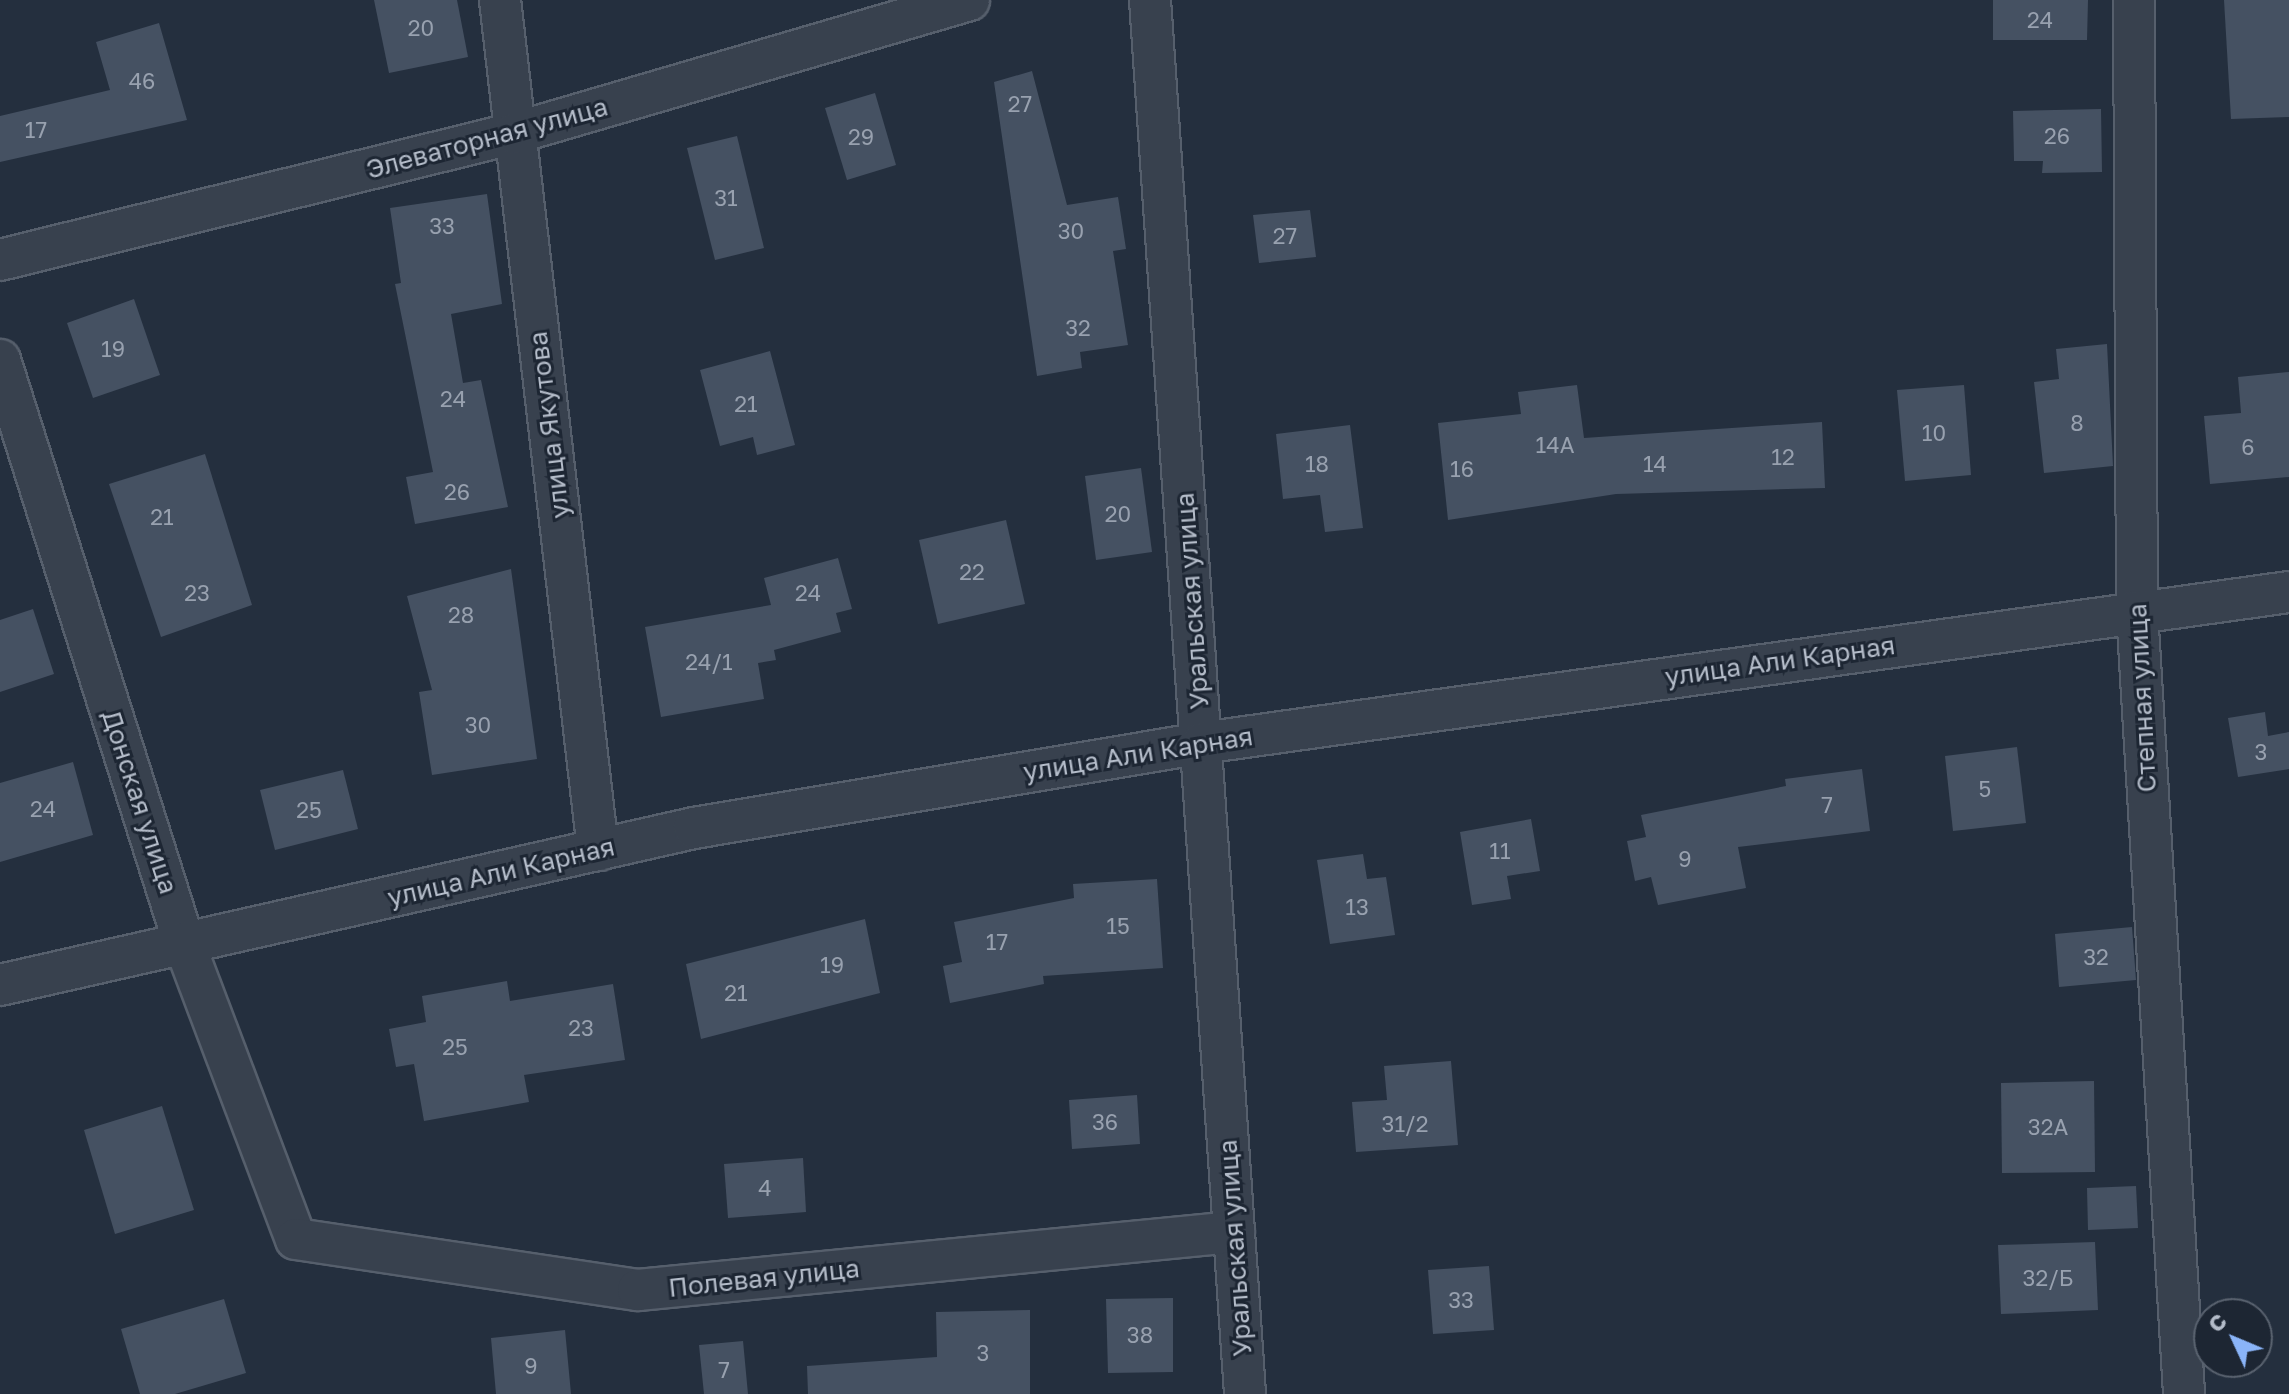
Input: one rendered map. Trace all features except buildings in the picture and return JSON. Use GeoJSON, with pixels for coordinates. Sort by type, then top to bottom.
{"type":"FeatureCollection","features":[{"type":"Feature","properties":{"kind":"street","name":"улица Якутова"},"geometry":{"type":"LineString","coordinates":[[500,0],[598,850]]}},
{"type":"Feature","properties":{"kind":"street","name":"Элеваторная улица"},"geometry":{"type":"LineString","coordinates":[[0,260],[515,133],[969,0]]}},
{"type":"Feature","properties":{"kind":"street","name":"Уральская улица"},"geometry":{"type":"LineString","coordinates":[[1150,0],[1245,1394]]}},
{"type":"Feature","properties":{"kind":"street","name":"Степная улица"},"geometry":{"type":"LineString","coordinates":[[2134,0],[2137,611],[2184,1394]]}},
{"type":"Feature","properties":{"kind":"street","name":"Донская улица"},"geometry":{"type":"LineString","coordinates":[[0,360],[184,943],[296,1239]]}},
{"type":"Feature","properties":{"kind":"street","name":"улица Али Карная"},"geometry":{"type":"LineString","coordinates":[[0,985],[598,850],[1202,743],[2289,592]]}},
{"type":"Feature","properties":{"kind":"street","name":"Полевая улица"},"geometry":{"type":"LineString","coordinates":[[296,1239],[638,1290],[1234,1232]]}}]}
